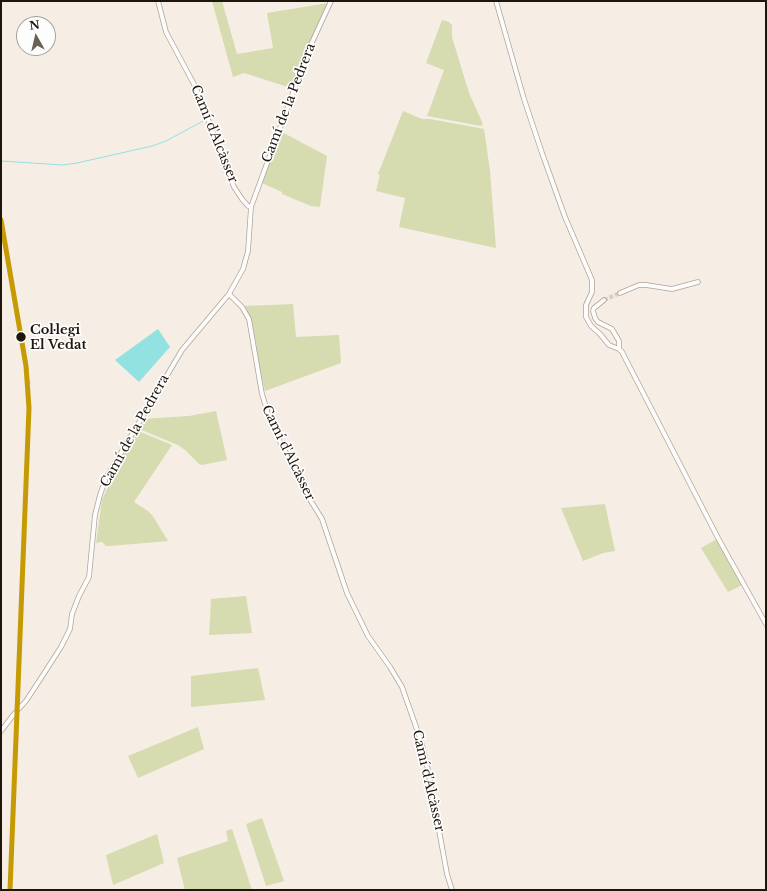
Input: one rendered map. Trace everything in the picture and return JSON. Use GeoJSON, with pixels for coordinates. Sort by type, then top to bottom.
{"type":"FeatureCollection","features":[{"type":"Feature","properties":{"kind":"street","name":"Camí d'Alcàsser"},"geometry":{"type":"LineString","coordinates":[[158,1],[166,32],[196,88],[234,187],[242,199],[248,206],[251,207]]}},
{"type":"Feature","properties":{"kind":"street","name":"Camí de la Pedrera"},"geometry":{"type":"LineString","coordinates":[[251,207],[309,48],[331,1]]}},
{"type":"Feature","properties":{"kind":"street"},"geometry":{"type":"LineString","coordinates":[[496,1],[522,92],[542,153],[565,217],[592,280],[592,292],[586,305],[586,317],[591,326],[610,345],[619,349],[624,356],[715,531],[766,624]]}},
{"type":"Feature","properties":{"kind":"street"},"geometry":{"type":"LineString","coordinates":[[230,294],[246,260],[251,226],[251,207]]}},
{"type":"Feature","properties":{"kind":"street"},"geometry":{"type":"LineString","coordinates":[[620,293],[640,285],[672,289],[698,282]]}},
{"type":"Feature","properties":{"kind":"street","name":"Camí d'Alcàsser"},"geometry":{"type":"LineString","coordinates":[[230,294],[242,307],[248,319],[262,394],[269,417],[282,446],[299,475],[306,493],[322,520],[348,593],[368,636],[402,687],[421,741],[427,765],[447,874],[452,889]]}},
{"type":"Feature","properties":{"kind":"street","name":"Camí de la Pedrera"},"geometry":{"type":"LineString","coordinates":[[1,731],[29,697],[61,647],[70,629],[72,614],[79,596],[89,578],[95,515],[106,478],[182,350],[230,294]]}},
{"type":"Feature","properties":{"kind":"street"},"geometry":{"type":"LineString","coordinates":[[604,300],[594,308],[593,311],[595,318],[598,322],[612,330],[619,341],[619,349]]}},
{"type":"Feature","properties":{"kind":"green space"},"geometry":{"type":"Polygon","coordinates":[[[212,1],[222,1],[237,54],[273,48],[267,13],[328,3],[291,88],[244,73],[233,77],[212,1]]]}},
{"type":"Feature","properties":{"kind":"green space"},"geometry":{"type":"Polygon","coordinates":[[[442,20],[449,22],[452,25],[452,37],[469,93],[483,124],[481,126],[427,116],[444,70],[426,63],[442,20]]]}},
{"type":"Feature","properties":{"kind":"green space"},"geometry":{"type":"Polygon","coordinates":[[[403,111],[422,119],[430,119],[484,129],[490,171],[496,248],[399,227],[405,198],[376,191],[380,175],[378,174],[403,111]]]}},
{"type":"Feature","properties":{"kind":"green space"},"geometry":{"type":"Polygon","coordinates":[[[280,131],[327,156],[320,207],[311,206],[282,194],[282,192],[262,183],[280,131]]]}},
{"type":"Feature","properties":{"kind":"green space"},"geometry":{"type":"Polygon","coordinates":[[[293,304],[296,337],[339,335],[341,363],[265,391],[255,348],[257,347],[253,329],[245,306],[293,304]]]}},
{"type":"Feature","properties":{"kind":"green space"},"geometry":{"type":"Polygon","coordinates":[[[216,411],[227,460],[202,465],[199,464],[178,445],[137,428],[142,419],[189,416],[216,411]]]}},
{"type":"Feature","properties":{"kind":"green space"},"geometry":{"type":"Polygon","coordinates":[[[136,430],[172,445],[134,502],[152,515],[168,541],[110,546],[106,546],[102,542],[96,543],[102,500],[136,430]]]}},
{"type":"Feature","properties":{"kind":"green space"},"geometry":{"type":"Polygon","coordinates":[[[605,504],[615,551],[603,553],[583,561],[561,508],[605,504]]]}},
{"type":"Feature","properties":{"kind":"green space"},"geometry":{"type":"Polygon","coordinates":[[[717,539],[742,585],[728,592],[701,548],[717,539]]]}},
{"type":"Feature","properties":{"kind":"green space"},"geometry":{"type":"Polygon","coordinates":[[[246,596],[252,633],[209,635],[211,599],[246,596]]]}},
{"type":"Feature","properties":{"kind":"green space"},"geometry":{"type":"Polygon","coordinates":[[[258,668],[265,700],[191,707],[191,676],[258,668]]]}},
{"type":"Feature","properties":{"kind":"green space"},"geometry":{"type":"Polygon","coordinates":[[[198,727],[204,749],[138,778],[128,756],[198,727]]]}},
{"type":"Feature","properties":{"kind":"green space"},"geometry":{"type":"Polygon","coordinates":[[[262,818],[284,881],[266,886],[246,824],[262,818]]]}},
{"type":"Feature","properties":{"kind":"green space"},"geometry":{"type":"Polygon","coordinates":[[[232,829],[252,890],[185,890],[177,858],[228,841],[226,831],[232,829]]]}},
{"type":"Feature","properties":{"kind":"green space"},"geometry":{"type":"Polygon","coordinates":[[[157,834],[164,863],[113,885],[106,855],[157,834]]]}},
{"type":"Feature","properties":{"kind":"water"},"geometry":{"type":"Polygon","coordinates":[[[158,329],[170,347],[139,382],[115,360],[158,329]]]}},
{"type":"Feature","properties":{"kind":"waterway"},"geometry":{"type":"LineString","coordinates":[[1,161],[63,165],[77,163],[152,146],[166,141],[205,120]]}},
{"type":"Feature","properties":{"kind":"tunnel"},"geometry":{"type":"LineString","coordinates":[[604,300],[620,293]]}},
{"type":"Feature","properties":{"kind":"railway"},"geometry":{"type":"LineString","coordinates":[[6,251],[12,276],[28,370],[30,384],[29,408]]}},
{"type":"Feature","properties":{"kind":"transit line"},"geometry":{"type":"LineString","coordinates":[[1,220],[26,366],[29,408],[10,890]]}},
{"type":"Feature","properties":{"kind":"place","name":"Col·legi El Vedat"},"geometry":{"type":"Point","coordinates":[21,337]}}]}
